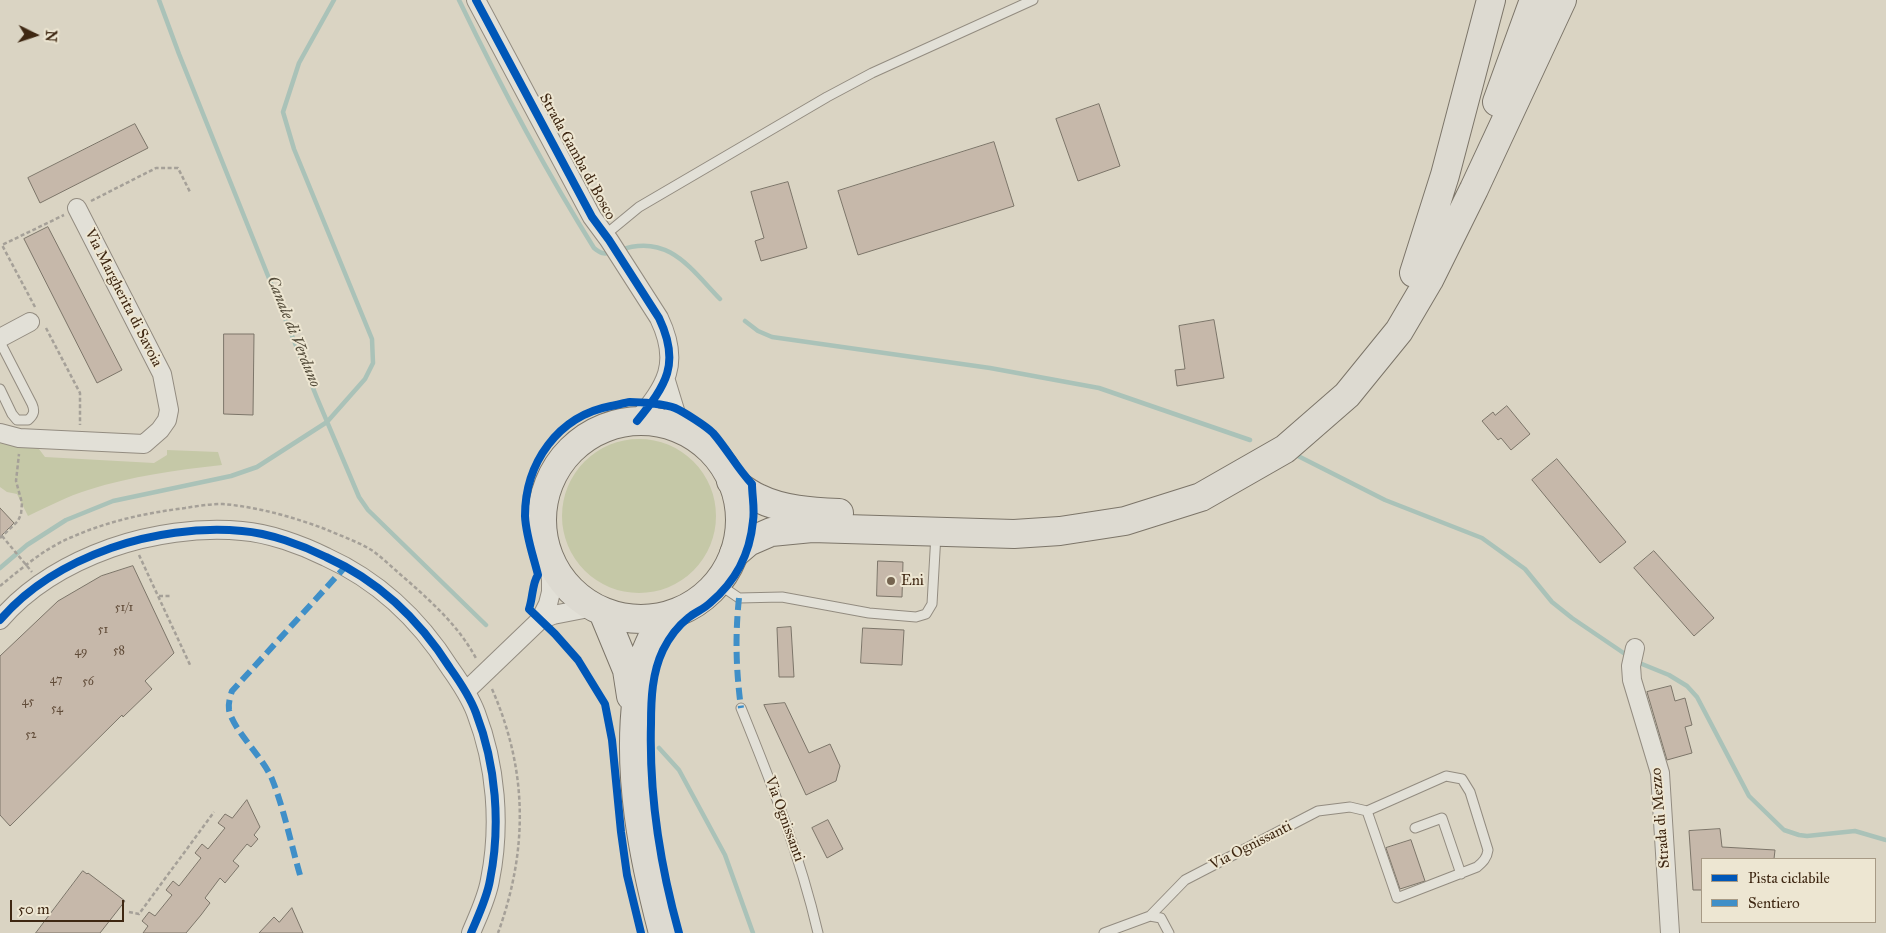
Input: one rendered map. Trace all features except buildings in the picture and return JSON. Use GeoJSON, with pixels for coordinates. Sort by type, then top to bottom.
{"type":"FeatureCollection","features":[{"type":"Feature","properties":{"kind":"main road"},"geometry":{"type":"LineString","coordinates":[[1414,273],[1445,175],[1491,0]]}},
{"type":"Feature","properties":{"kind":"main road"},"geometry":{"type":"LineString","coordinates":[[731,481],[757,498],[770,503],[814,512],[1015,518],[1059,515],[1123,506],[1196,482],[1276,438],[1337,386],[1386,323],[1466,172],[1500,95],[1534,0]]}},
{"type":"Feature","properties":{"kind":"main road"},"geometry":{"type":"LineString","coordinates":[[734,554],[748,542],[771,532],[812,528],[1014,534],[1060,532],[1125,521],[1202,497],[1285,448],[1346,395],[1399,331],[1429,280],[1470,198],[1562,0]]}},
{"type":"Feature","properties":{"kind":"main road"},"geometry":{"type":"LineString","coordinates":[[637,421],[660,423],[681,430],[692,435],[711,450],[731,481],[739,510],[738,539],[734,554],[717,583],[706,595],[678,612],[663,617],[636,619],[622,618],[598,609],[584,602],[568,588],[556,571],[547,552],[543,537],[543,506],[546,491],[559,464],[575,447],[593,433],[607,427],[637,421]]}},
{"type":"Feature","properties":{"kind":"main road"},"geometry":{"type":"LineString","coordinates":[[598,609],[626,670],[634,715]]}},
{"type":"Feature","properties":{"kind":"main road"},"geometry":{"type":"LineString","coordinates":[[663,617],[649,643],[641,667],[634,715],[638,809],[652,891],[663,933]]}},
{"type":"Feature","properties":{"kind":"street","name":"Strada Gamba di Bosco"},"geometry":{"type":"LineString","coordinates":[[476,0],[592,217],[660,318],[665,331],[669,346],[669,364],[666,380],[637,421]]}},
{"type":"Feature","properties":{"kind":"street","name":"Via Margherita di Savoia"},"geometry":{"type":"LineString","coordinates":[[0,433],[19,438],[144,444],[160,430],[167,420],[169,410],[162,374],[77,208]]}},
{"type":"Feature","properties":{"kind":"street"},"geometry":{"type":"LineString","coordinates":[[0,340],[37,320]]}},
{"type":"Feature","properties":{"kind":"street","name":"Strada Gamba di Bosco"},"geometry":{"type":"LineString","coordinates":[[666,380],[681,430]]}},
{"type":"Feature","properties":{"kind":"street"},"geometry":{"type":"LineString","coordinates":[[0,620],[9,609],[41,583],[64,569],[132,540],[187,531],[242,531],[306,547],[348,567],[394,600],[433,641],[466,691],[476,713],[492,768],[496,821],[490,882],[471,933]]}},
{"type":"Feature","properties":{"kind":"street"},"geometry":{"type":"LineString","coordinates":[[466,691],[540,620],[548,604],[551,592],[552,580],[547,552]]}},
{"type":"Feature","properties":{"kind":"street"},"geometry":{"type":"LineString","coordinates":[[540,620],[553,615],[598,609]]}},
{"type":"Feature","properties":{"kind":"street","name":"Strada di Mezzo"},"geometry":{"type":"LineString","coordinates":[[1636,648],[1631,666],[1632,680],[1660,773],[1670,933]]}},
{"type":"Feature","properties":{"kind":"lane"},"geometry":{"type":"LineString","coordinates":[[607,237],[639,207],[827,97],[872,73],[1033,0]]}},
{"type":"Feature","properties":{"kind":"lane"},"geometry":{"type":"LineString","coordinates":[[0,340],[33,406],[32,417],[28,420],[17,420],[0,389]]}},
{"type":"Feature","properties":{"kind":"lane"},"geometry":{"type":"LineString","coordinates":[[717,583],[739,598],[782,597],[869,613],[916,617],[926,614],[932,604],[936,532]]}},
{"type":"Feature","properties":{"kind":"lane","name":"Via Ognissanti"},"geometry":{"type":"LineString","coordinates":[[741,708],[780,805],[807,887],[818,933]]}},
{"type":"Feature","properties":{"kind":"lane"},"geometry":{"type":"LineString","coordinates":[[1446,776],[1462,780],[1470,792],[1488,850],[1484,862],[1461,874],[1398,898],[1367,811],[1446,776]]}},
{"type":"Feature","properties":{"kind":"lane","name":"Via Ognissanti"},"geometry":{"type":"LineString","coordinates":[[1104,933],[1150,916],[1185,880],[1318,811],[1350,807],[1367,811]]}},
{"type":"Feature","properties":{"kind":"lane"},"geometry":{"type":"LineString","coordinates":[[1415,828],[1442,818],[1461,874]]}},
{"type":"Feature","properties":{"kind":"lane"},"geometry":{"type":"LineString","coordinates":[[1150,916],[1161,918],[1169,933]]}},
{"type":"Feature","properties":{"kind":"path"},"geometry":{"type":"LineString","coordinates":[[80,425],[80,392],[37,320],[2,245],[156,168],[178,168],[190,192]]}},
{"type":"Feature","properties":{"kind":"path"},"geometry":{"type":"LineString","coordinates":[[19,438],[16,481],[22,503],[21,514],[18,521],[1,537],[11,545],[22,560]]}},
{"type":"Feature","properties":{"kind":"path"},"geometry":{"type":"LineString","coordinates":[[0,586],[70,537],[117,520],[206,505],[220,504],[253,508],[307,522],[373,551],[425,596],[452,623],[469,644],[485,673],[508,730],[520,791],[520,833],[514,880],[508,906],[498,933]]}},
{"type":"Feature","properties":{"kind":"path"},"geometry":{"type":"LineString","coordinates":[[132,540],[191,667]]}},
{"type":"Feature","properties":{"kind":"path"},"geometry":{"type":"LineString","coordinates":[[158,596],[171,596]]}},
{"type":"Feature","properties":{"kind":"path"},"geometry":{"type":"LineString","coordinates":[[129,912],[139,914],[214,812]]}},
{"type":"Feature","properties":{"kind":"green space"},"geometry":{"type":"Polygon","coordinates":[[[639,439],[654,440],[669,445],[694,461],[710,486],[715,501],[715,531],[710,546],[694,571],[669,587],[654,592],[639,593],[624,592],[609,587],[584,571],[568,546],[563,531],[562,516],[563,501],[568,486],[584,461],[609,445],[624,440],[639,439]]]}},
{"type":"Feature","properties":{"kind":"green space"},"geometry":{"type":"Polygon","coordinates":[[[0,443],[36,445],[45,457],[154,463],[167,455],[167,450],[218,452],[222,465],[154,474],[105,485],[73,495],[28,516],[17,494],[7,492],[0,487],[0,443]]]}},
{"type":"Feature","properties":{"kind":"waterway","name":"Canale di Verduno"},"geometry":{"type":"LineString","coordinates":[[159,0],[317,398],[359,497],[368,510],[486,625]]}},
{"type":"Feature","properties":{"kind":"waterway"},"geometry":{"type":"LineString","coordinates":[[0,568],[27,545],[66,520],[113,501],[231,476],[257,467],[327,422],[365,379],[373,363],[372,339],[294,149],[283,112],[299,63],[334,0]]}},
{"type":"Feature","properties":{"kind":"waterway"},"geometry":{"type":"LineString","coordinates":[[459,0],[523,126],[594,248],[602,253],[612,252]]}},
{"type":"Feature","properties":{"kind":"waterway"},"geometry":{"type":"LineString","coordinates":[[620,250],[637,246],[652,246],[665,250],[677,256],[688,265],[720,299]]}},
{"type":"Feature","properties":{"kind":"waterway"},"geometry":{"type":"LineString","coordinates":[[745,321],[758,331],[772,337],[990,368],[1099,388],[1250,440]]}},
{"type":"Feature","properties":{"kind":"waterway"},"geometry":{"type":"LineString","coordinates":[[1298,456],[1385,500],[1482,538],[1525,569],[1552,602],[1628,656]]}},
{"type":"Feature","properties":{"kind":"waterway"},"geometry":{"type":"LineString","coordinates":[[1637,662],[1669,675],[1687,686],[1697,697],[1749,796],[1784,830],[1807,836],[1855,831],[1886,840]]}},
{"type":"Feature","properties":{"kind":"waterway","name":"Canale di Verduno"},"geometry":{"type":"LineString","coordinates":[[659,748],[679,770],[725,855],[753,933]]}},
{"type":"Feature","properties":{"kind":"marked path"},"geometry":{"type":"LineString","coordinates":[[300,875],[284,814],[272,779],[236,726],[229,710],[229,703],[232,691],[346,566]]}},
{"type":"Feature","properties":{"kind":"marked path"},"geometry":{"type":"LineString","coordinates":[[739,598],[737,653],[741,708]]}},
{"type":"Feature","properties":{"kind":"cycle path"},"geometry":{"type":"LineString","coordinates":[[476,0],[592,217],[659,318],[666,334],[669,348],[667,373],[663,385],[637,421]]}},
{"type":"Feature","properties":{"kind":"cycle path"},"geometry":{"type":"LineString","coordinates":[[641,933],[627,875],[612,740],[605,704],[578,660],[529,609],[538,575],[528,538],[525,516],[531,478],[538,461],[560,431],[592,411],[630,402],[675,408],[700,423],[713,433],[752,484],[754,512],[751,533],[749,545],[740,566],[734,577],[719,595],[688,618],[674,632],[663,650],[654,677],[651,705],[654,803],[661,856],[679,933]]}},
{"type":"Feature","properties":{"kind":"cycle path"},"geometry":{"type":"LineString","coordinates":[[0,620],[37,586],[65,568],[95,554],[126,543],[158,535],[192,531],[242,531],[285,540],[326,557],[363,578],[396,603],[425,633],[468,695],[483,733],[495,795],[495,838],[489,887],[471,933]]}},
{"type":"Feature","properties":{"kind":"place","name":"Eni"},"geometry":{"type":"Point","coordinates":[891,581]}}]}
